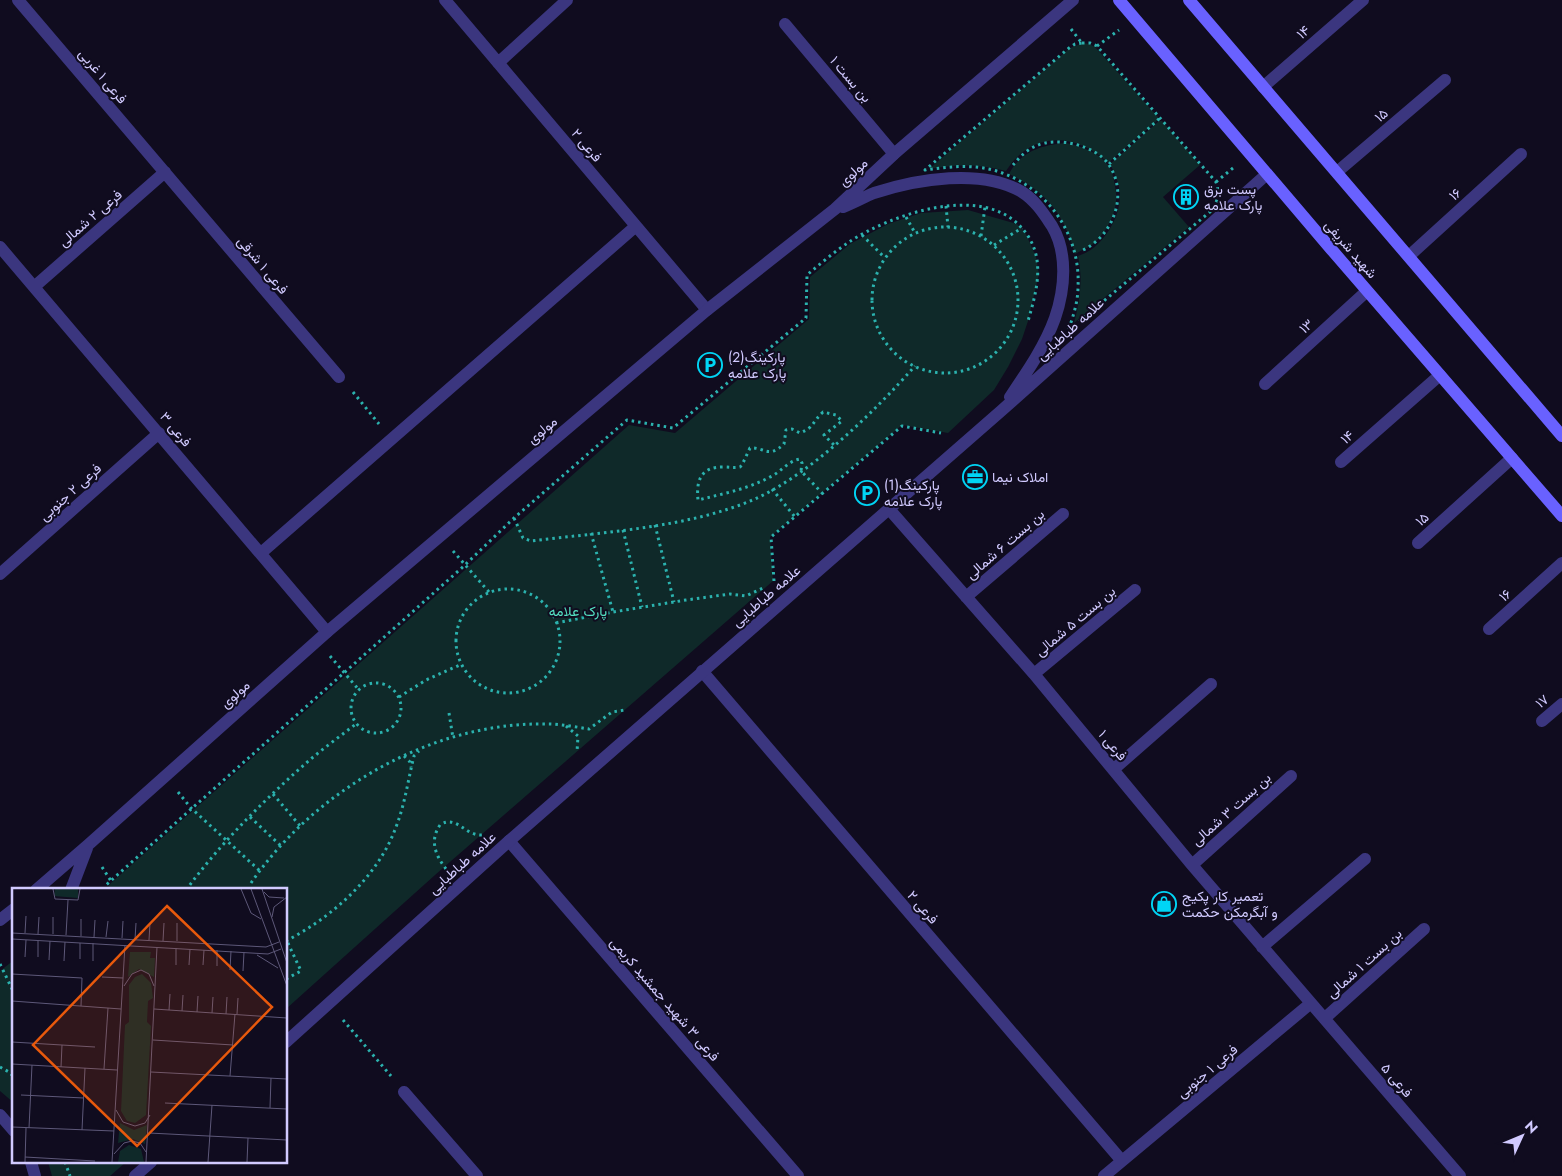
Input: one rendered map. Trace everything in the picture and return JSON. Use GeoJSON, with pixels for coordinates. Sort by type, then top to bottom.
{"type":"FeatureCollection","features":[{"type":"Feature","properties":{"kind":"main road","name":"شهید شریفی"},"geometry":{"type":"LineString","coordinates":[[1119,0],[1562,516]]}},
{"type":"Feature","properties":{"kind":"main road"},"geometry":{"type":"LineString","coordinates":[[1192,1],[1263,87],[1562,436]]}},
{"type":"Feature","properties":{"kind":"street","name":"فرعی ۱ غربی"},"geometry":{"type":"LineString","coordinates":[[18,0],[165,172]]}},
{"type":"Feature","properties":{"kind":"street","name":"فرعی ۲"},"geometry":{"type":"LineString","coordinates":[[445,0],[707,310]]}},
{"type":"Feature","properties":{"kind":"street"},"geometry":{"type":"LineString","coordinates":[[498,63],[567,0]]}},
{"type":"Feature","properties":{"kind":"street","name":"مولوی"},"geometry":{"type":"LineString","coordinates":[[38,888],[327,632],[707,310],[834,210],[894,154],[1073,0]]}},
{"type":"Feature","properties":{"kind":"street","name":"۱۴"},"geometry":{"type":"LineString","coordinates":[[1263,87],[1363,0]]}},
{"type":"Feature","properties":{"kind":"street","name":"بن بست ۱"},"geometry":{"type":"LineString","coordinates":[[785,24],[894,154]]}},
{"type":"Feature","properties":{"kind":"street","name":"۱۵"},"geometry":{"type":"LineString","coordinates":[[1336,172],[1445,80]]}},
{"type":"Feature","properties":{"kind":"street","name":"۱۶"},"geometry":{"type":"LineString","coordinates":[[1409,256],[1521,154]]}},
{"type":"Feature","properties":{"kind":"street","name":"فرعی ۲ شمالی"},"geometry":{"type":"LineString","coordinates":[[34,286],[165,172]]}},
{"type":"Feature","properties":{"kind":"street","name":"فرعی ۱ شرقی"},"geometry":{"type":"LineString","coordinates":[[165,172],[339,376]]}},
{"type":"Feature","properties":{"kind":"street","name":"علامه طباطبایی"},"geometry":{"type":"LineString","coordinates":[[288,1040],[509,841],[1000,412],[1267,174]]}},
{"type":"Feature","properties":{"kind":"street"},"geometry":{"type":"LineString","coordinates":[[834,210],[893,188],[970,177],[1002,184],[1023,192],[1041,209],[1056,234],[1062,257],[1064,278],[1055,318],[1038,355],[1000,412]]}},
{"type":"Feature","properties":{"kind":"street"},"geometry":{"type":"LineString","coordinates":[[261,553],[636,226]]}},
{"type":"Feature","properties":{"kind":"street","name":"فرعی ۳"},"geometry":{"type":"LineString","coordinates":[[0,247],[327,632]]}},
{"type":"Feature","properties":{"kind":"street","name":"۱۳"},"geometry":{"type":"LineString","coordinates":[[1264,384],[1367,291]]}},
{"type":"Feature","properties":{"kind":"street","name":"۱۴"},"geometry":{"type":"LineString","coordinates":[[1341,462],[1440,375]]}},
{"type":"Feature","properties":{"kind":"street","name":"فرعی ۲ جنوبی"},"geometry":{"type":"LineString","coordinates":[[0,574],[159,432]]}},
{"type":"Feature","properties":{"kind":"street","name":"۱۵"},"geometry":{"type":"LineString","coordinates":[[1418,543],[1512,458]]}},
{"type":"Feature","properties":{"kind":"street","name":"فرعی ۱"},"geometry":{"type":"LineString","coordinates":[[889,509],[1034,674],[1192,865],[1311,1003]]}},
{"type":"Feature","properties":{"kind":"street","name":"بن بست ۶ شمالی"},"geometry":{"type":"LineString","coordinates":[[966,597],[1063,514]]}},
{"type":"Feature","properties":{"kind":"street","name":"۱۶"},"geometry":{"type":"LineString","coordinates":[[1489,629],[1562,564]]}},
{"type":"Feature","properties":{"kind":"street","name":"بن بست ۵ شمالی"},"geometry":{"type":"LineString","coordinates":[[1034,674],[1135,590]]}},
{"type":"Feature","properties":{"kind":"street","name":"فرعی ۲"},"geometry":{"type":"LineString","coordinates":[[702,672],[1122,1161]]}},
{"type":"Feature","properties":{"kind":"street"},"geometry":{"type":"LineString","coordinates":[[1114,769],[1212,684]]}},
{"type":"Feature","properties":{"kind":"street","name":"۱۷"},"geometry":{"type":"LineString","coordinates":[[1542,721],[1562,704]]}},
{"type":"Feature","properties":{"kind":"street","name":"بن بست ۳ شمالی"},"geometry":{"type":"LineString","coordinates":[[1192,865],[1291,776]]}},
{"type":"Feature","properties":{"kind":"street","name":"فرعی ۳ شهید جمشید کریمی"},"geometry":{"type":"LineString","coordinates":[[509,841],[798,1176]]}},
{"type":"Feature","properties":{"kind":"street"},"geometry":{"type":"LineString","coordinates":[[72,888],[88,845]]}},
{"type":"Feature","properties":{"kind":"street"},"geometry":{"type":"LineString","coordinates":[[1262,947],[1365,859]]}},
{"type":"Feature","properties":{"kind":"street"},"geometry":{"type":"LineString","coordinates":[[0,920],[12,911]]}},
{"type":"Feature","properties":{"kind":"street","name":"بن بست ۱ شمالی"},"geometry":{"type":"LineString","coordinates":[[1324,1018],[1424,929]]}},
{"type":"Feature","properties":{"kind":"street","name":"فرعی ۱ جنوبی"},"geometry":{"type":"LineString","coordinates":[[1122,1161],[1311,1003]]}},
{"type":"Feature","properties":{"kind":"street","name":"فرعی ۵"},"geometry":{"type":"LineString","coordinates":[[1311,1003],[1460,1176]]}},
{"type":"Feature","properties":{"kind":"street"},"geometry":{"type":"LineString","coordinates":[[404,1092],[477,1176]]}},
{"type":"Feature","properties":{"kind":"street"},"geometry":{"type":"LineString","coordinates":[[0,1115],[12,1129]]}},
{"type":"Feature","properties":{"kind":"street"},"geometry":{"type":"LineString","coordinates":[[1104,1176],[1122,1161]]}},
{"type":"Feature","properties":{"kind":"path"},"geometry":{"type":"LineString","coordinates":[[1090,43],[1097,46],[1216,182],[1219,189],[1219,198],[1211,212],[1068,332],[1075,313],[1078,286],[1078,273],[1074,255],[1063,223],[1053,207],[1023,182],[991,169],[976,167],[949,167],[925,170],[1075,44],[1090,43]]}},
{"type":"Feature","properties":{"kind":"path"},"geometry":{"type":"LineString","coordinates":[[1108,164],[1160,118]]}},
{"type":"Feature","properties":{"kind":"path"},"geometry":{"type":"LineString","coordinates":[[1012,166],[1022,155],[1036,146],[1049,142],[1066,142],[1091,151],[1108,164],[1115,178],[1117,190],[1118,204],[1113,219],[1103,236],[1091,247],[1074,255]]}},
{"type":"Feature","properties":{"kind":"path"},"geometry":{"type":"LineString","coordinates":[[105,888],[191,808],[465,565],[514,518],[627,420],[672,428],[806,318],[807,276],[849,242],[906,217],[946,206],[976,205],[1006,214],[1027,234],[1037,257],[1039,274],[1034,303],[1025,330]]}},
{"type":"Feature","properties":{"kind":"path"},"geometry":{"type":"LineString","coordinates":[[946,206],[948,228]]}},
{"type":"Feature","properties":{"kind":"path"},"geometry":{"type":"LineString","coordinates":[[981,236],[985,207]]}},
{"type":"Feature","properties":{"kind":"path"},"geometry":{"type":"LineString","coordinates":[[906,217],[915,233]]}},
{"type":"Feature","properties":{"kind":"path"},"geometry":{"type":"LineString","coordinates":[[934,228],[959,228],[981,236],[994,245],[1012,271],[1018,294],[1016,318],[1007,340],[991,357],[970,369],[947,373],[922,370],[901,358],[884,340],[874,318],[872,294],[878,270],[892,250],[915,233],[934,228]]}},
{"type":"Feature","properties":{"kind":"path"},"geometry":{"type":"LineString","coordinates":[[994,245],[1022,228]]}},
{"type":"Feature","properties":{"kind":"path"},"geometry":{"type":"LineString","coordinates":[[862,235],[885,258]]}},
{"type":"Feature","properties":{"kind":"path"},"geometry":{"type":"LineString","coordinates":[[514,518],[523,538],[531,541],[655,525],[715,512],[756,498],[801,471],[834,445],[878,405],[915,366]]}},
{"type":"Feature","properties":{"kind":"path"},"geometry":{"type":"LineString","coordinates":[[339,376],[393,439]]}},
{"type":"Feature","properties":{"kind":"path"},"geometry":{"type":"LineString","coordinates":[[801,471],[802,463],[800,459],[795,460],[771,477],[744,489],[698,500],[698,482],[707,470],[712,467],[740,467],[750,448],[756,448],[765,452],[778,450],[784,444],[786,430],[792,429],[800,432],[810,429],[814,426],[815,419],[823,412],[836,415],[842,421],[824,435],[834,445]]}},
{"type":"Feature","properties":{"kind":"path"},"geometry":{"type":"LineString","coordinates":[[755,598],[774,581],[771,537],[902,426],[949,435]]}},
{"type":"Feature","properties":{"kind":"path"},"geometry":{"type":"LineString","coordinates":[[801,471],[823,494]]}},
{"type":"Feature","properties":{"kind":"path"},"geometry":{"type":"LineString","coordinates":[[772,489],[795,517]]}},
{"type":"Feature","properties":{"kind":"path"},"geometry":{"type":"LineString","coordinates":[[655,525],[674,602]]}},
{"type":"Feature","properties":{"kind":"path"},"geometry":{"type":"LineString","coordinates":[[622,530],[642,607]]}},
{"type":"Feature","properties":{"kind":"path"},"geometry":{"type":"LineString","coordinates":[[591,534],[613,612]]}},
{"type":"Feature","properties":{"kind":"path"},"geometry":{"type":"LineString","coordinates":[[465,565],[489,592]]}},
{"type":"Feature","properties":{"kind":"path"},"geometry":{"type":"LineString","coordinates":[[556,623],[642,607],[730,594],[746,596],[770,584]]}},
{"type":"Feature","properties":{"kind":"path"},"geometry":{"type":"LineString","coordinates":[[510,588],[527,592],[542,602],[554,616],[559,633],[559,650],[553,667],[541,681],[526,690],[508,693],[492,690],[477,682],[466,671],[458,656],[456,640],[458,624],[466,609],[478,597],[489,592],[510,588]]}},
{"type":"Feature","properties":{"kind":"path"},"geometry":{"type":"LineString","coordinates":[[399,697],[426,680],[462,664]]}},
{"type":"Feature","properties":{"kind":"path"},"geometry":{"type":"LineString","coordinates":[[345,673],[359,690]]}},
{"type":"Feature","properties":{"kind":"path"},"geometry":{"type":"LineString","coordinates":[[380,683],[394,690],[399,697],[401,713],[393,727],[386,732],[370,733],[362,730],[356,724],[351,708],[352,699],[359,690],[371,684],[380,683]]}},
{"type":"Feature","properties":{"kind":"path"},"geometry":{"type":"LineString","coordinates":[[251,883],[281,846],[346,788],[381,766],[403,756],[452,738],[484,730],[548,724],[589,729],[612,712],[628,710],[621,716]]}},
{"type":"Feature","properties":{"kind":"path"},"geometry":{"type":"LineString","coordinates":[[449,713],[452,738]]}},
{"type":"Feature","properties":{"kind":"path"},"geometry":{"type":"LineString","coordinates":[[188,888],[250,817],[305,763],[356,724]]}},
{"type":"Feature","properties":{"kind":"path"},"geometry":{"type":"LineString","coordinates":[[566,726],[578,736],[577,752],[573,759],[580,753]]}},
{"type":"Feature","properties":{"kind":"path"},"geometry":{"type":"LineString","coordinates":[[288,940],[330,912],[355,890],[375,868],[383,856],[396,828],[414,756],[419,750]]}},
{"type":"Feature","properties":{"kind":"path"},"geometry":{"type":"LineString","coordinates":[[403,756],[410,762],[411,773]]}},
{"type":"Feature","properties":{"kind":"path"},"geometry":{"type":"LineString","coordinates":[[274,794],[301,827]]}},
{"type":"Feature","properties":{"kind":"path"},"geometry":{"type":"LineString","coordinates":[[191,808],[260,871]]}},
{"type":"Feature","properties":{"kind":"path"},"geometry":{"type":"LineString","coordinates":[[250,817],[281,846]]}},
{"type":"Feature","properties":{"kind":"path"},"geometry":{"type":"LineString","coordinates":[[454,864],[447,870],[436,856],[435,841],[440,825],[448,822],[458,824],[474,836],[488,834],[481,840]]}},
{"type":"Feature","properties":{"kind":"path"},"geometry":{"type":"LineString","coordinates":[[288,943],[301,971],[288,978]]}},
{"type":"Feature","properties":{"kind":"path"},"geometry":{"type":"LineString","coordinates":[[0,964],[12,989]]}},
{"type":"Feature","properties":{"kind":"path"},"geometry":{"type":"LineString","coordinates":[[329,1003],[404,1092]]}},
{"type":"Feature","properties":{"kind":"path"},"geometry":{"type":"LineString","coordinates":[[0,1067],[12,1075]]}},
{"type":"Feature","properties":{"kind":"green space"},"geometry":{"type":"Polygon","coordinates":[[[1083,43],[1095,47],[1158,117],[1158,120],[1108,163],[1082,146],[1068,141],[1054,140],[1028,149],[1016,158],[1006,171],[968,166],[929,169],[1070,48],[1083,43]]]}},
{"type":"Feature","properties":{"kind":"green space"},"geometry":{"type":"Polygon","coordinates":[[[1159,121],[1162,121],[1200,165],[1163,197],[1189,227],[1074,323],[1080,290],[1078,256],[1099,243],[1110,228],[1118,210],[1120,192],[1110,164],[1159,121]]]}},
{"type":"Feature","properties":{"kind":"green space"},"geometry":{"type":"Polygon","coordinates":[[[1066,143],[1088,150],[1099,156],[1109,166],[1116,194],[1112,218],[1108,226],[1092,245],[1075,254],[1065,227],[1052,205],[1033,188],[1009,174],[1020,160],[1033,151],[1049,145],[1066,143]]]}},
{"type":"Feature","properties":{"kind":"green space","name":"پارک علامه"},"geometry":{"type":"Polygon","coordinates":[[[968,210],[1017,224],[1026,234],[1036,257],[1039,274],[1028,321],[1022,339],[994,390],[948,433],[902,425],[770,537],[773,581],[435,875],[288,1007],[288,888],[107,888],[629,425],[675,433],[809,319],[810,277],[850,244],[888,224],[921,213],[968,210]]]}},
{"type":"Feature","properties":{"kind":"green space"},"geometry":{"type":"Polygon","coordinates":[[[12,962],[12,1101],[0,1091],[0,971],[12,962]]]}},
{"type":"Feature","properties":{"kind":"green space"},"geometry":{"type":"Polygon","coordinates":[[[49,1164],[124,1164],[110,1176],[52,1176],[49,1164]]]}},
{"type":"Feature","properties":{"kind":"place","name":"پست برق پارک علامه"},"geometry":{"type":"Point","coordinates":[1186,197]}},
{"type":"Feature","properties":{"kind":"place","name":"پارکینگ(2) پارک علامه"},"geometry":{"type":"Point","coordinates":[710,365]}},
{"type":"Feature","properties":{"kind":"place","name":"املاک نیما"},"geometry":{"type":"Point","coordinates":[975,477]}},
{"type":"Feature","properties":{"kind":"place","name":"پارکینگ(1) پارک علامه"},"geometry":{"type":"Point","coordinates":[867,493]}},
{"type":"Feature","properties":{"kind":"place","name":"تعمیر کار پکیج و آبگرمکن حکمت"},"geometry":{"type":"Point","coordinates":[1164,904]}}]}
